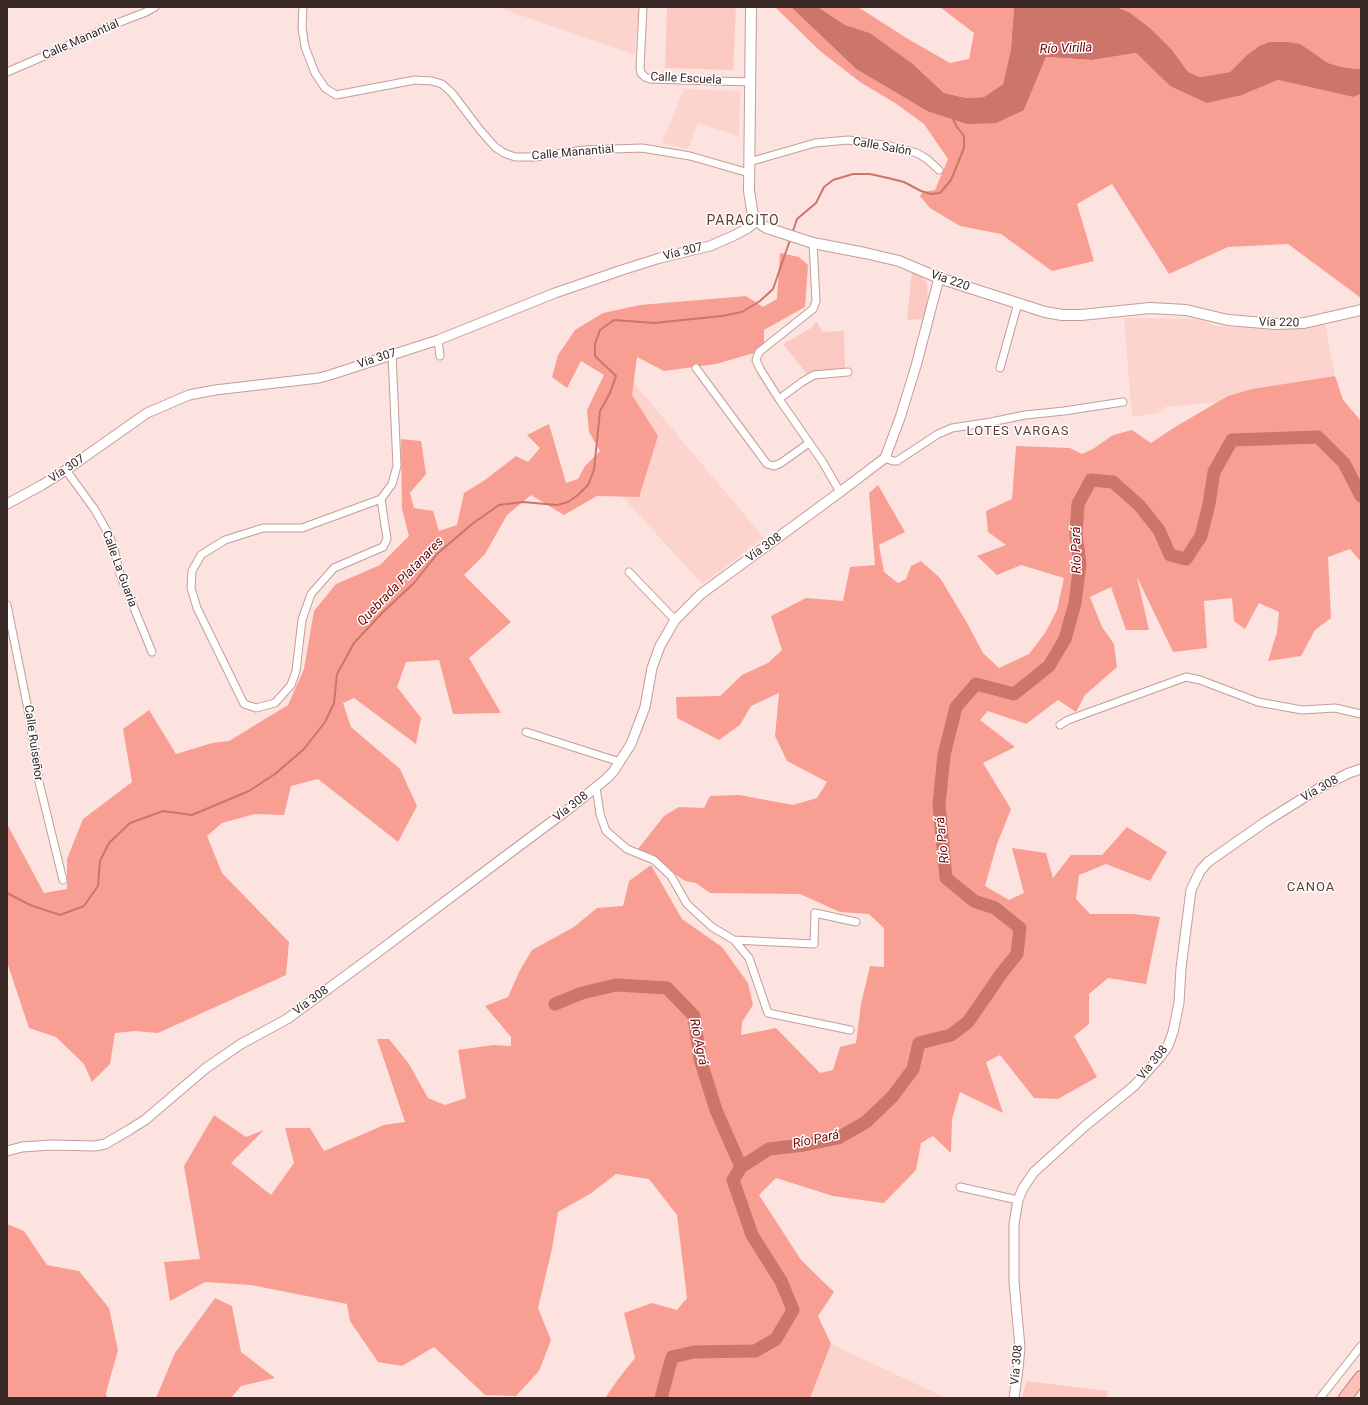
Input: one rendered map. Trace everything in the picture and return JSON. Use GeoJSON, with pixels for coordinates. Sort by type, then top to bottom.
{"type":"FeatureCollection","features":[{"type":"Feature","properties":{"kind":"highway"},"geometry":{"type":"LineString","coordinates":[[1345,1398],[1361,1377]]}},
{"type":"Feature","properties":{"kind":"main road"},"geometry":{"type":"LineString","coordinates":[[751,7],[749,191],[753,216],[757,221]]}},
{"type":"Feature","properties":{"kind":"main road","name":"Vía 220"},"geometry":{"type":"LineString","coordinates":[[757,221],[767,228],[798,240],[899,261],[939,278],[1018,304],[1045,312],[1062,315],[1081,315],[1150,308],[1186,310],[1228,320],[1276,324],[1304,323],[1361,310]]}},
{"type":"Feature","properties":{"kind":"street","name":"Calle Manantial"},"geometry":{"type":"LineString","coordinates":[[7,72],[155,7]]}},
{"type":"Feature","properties":{"kind":"street","name":"Calle Manantial"},"geometry":{"type":"LineString","coordinates":[[303,7],[302,28],[305,47],[314,72],[325,88],[336,95],[415,80],[432,81],[442,84],[452,93],[480,130],[495,147],[504,153],[515,156],[535,157],[584,150],[642,148],[690,156],[749,172]]}},
{"type":"Feature","properties":{"kind":"street","name":"Calle Escuela"},"geometry":{"type":"LineString","coordinates":[[643,7],[640,68],[641,73],[645,77],[650,79],[751,82]]}},
{"type":"Feature","properties":{"kind":"street","name":"Calle Salón"},"geometry":{"type":"LineString","coordinates":[[749,162],[815,143],[848,140],[890,146],[917,153],[927,159],[939,170]]}},
{"type":"Feature","properties":{"kind":"street","name":"Vía 307"},"geometry":{"type":"LineString","coordinates":[[7,504],[42,486],[147,413],[189,394],[319,378],[438,340],[555,293],[614,273],[660,258],[710,246],[733,236],[757,221]]}},
{"type":"Feature","properties":{"kind":"street"},"geometry":{"type":"LineString","coordinates":[[813,243],[816,301],[813,309],[759,352],[756,360],[779,399],[822,461],[840,492]]}},
{"type":"Feature","properties":{"kind":"street"},"geometry":{"type":"LineString","coordinates":[[939,278],[916,366],[900,418],[885,458],[897,461],[938,434],[952,428],[1025,415],[1123,402]]}},
{"type":"Feature","properties":{"kind":"street"},"geometry":{"type":"LineString","coordinates":[[1000,368],[1018,304]]}},
{"type":"Feature","properties":{"kind":"street"},"geometry":{"type":"LineString","coordinates":[[438,340],[440,356]]}},
{"type":"Feature","properties":{"kind":"street"},"geometry":{"type":"LineString","coordinates":[[380,499],[387,539],[383,547],[334,568],[312,594],[302,620],[296,671],[291,685],[275,703],[256,708],[244,704],[197,608],[191,588],[192,571],[201,555],[226,540],[263,528],[302,528],[380,499],[392,484],[397,466],[392,354]]}},
{"type":"Feature","properties":{"kind":"street"},"geometry":{"type":"LineString","coordinates":[[696,368],[767,464],[774,466],[781,463],[809,443]]}},
{"type":"Feature","properties":{"kind":"street"},"geometry":{"type":"LineString","coordinates":[[779,399],[814,375],[848,372]]}},
{"type":"Feature","properties":{"kind":"street","name":"Vía 308"},"geometry":{"type":"LineString","coordinates":[[7,1152],[22,1147],[95,1146],[105,1144],[129,1130],[145,1120],[206,1068],[241,1044],[287,1019],[570,808],[613,772],[631,744],[645,707],[652,668],[660,646],[675,620],[701,594],[885,458]]}},
{"type":"Feature","properties":{"kind":"street","name":"Calle La Guaria"},"geometry":{"type":"LineString","coordinates":[[66,470],[95,510],[109,535],[120,574],[152,652]]}},
{"type":"Feature","properties":{"kind":"street"},"geometry":{"type":"LineString","coordinates":[[629,572],[675,620]]}},
{"type":"Feature","properties":{"kind":"street","name":"Calle Ruiseñor"},"geometry":{"type":"LineString","coordinates":[[7,605],[28,708],[39,782],[62,880]]}},
{"type":"Feature","properties":{"kind":"street"},"geometry":{"type":"LineString","coordinates":[[1060,725],[1068,720],[1186,677],[1200,680],[1258,702],[1302,710],[1335,708],[1361,714]]}},
{"type":"Feature","properties":{"kind":"street"},"geometry":{"type":"LineString","coordinates":[[526,732],[620,762]]}},
{"type":"Feature","properties":{"kind":"street","name":"Vía 308"},"geometry":{"type":"LineString","coordinates":[[1014,1398],[1020,1347],[1014,1282],[1014,1224],[1018,1200],[1023,1188],[1034,1172],[1085,1126],[1134,1086],[1168,1046],[1173,1032],[1179,1003],[1181,968],[1191,890],[1200,871],[1208,862],[1265,822],[1321,787],[1349,773],[1361,769]]}},
{"type":"Feature","properties":{"kind":"street"},"geometry":{"type":"LineString","coordinates":[[596,787],[600,814],[606,831],[627,849],[654,860],[671,876],[687,904],[712,928],[734,940],[749,958],[768,1013],[850,1030]]}},
{"type":"Feature","properties":{"kind":"street"},"geometry":{"type":"LineString","coordinates":[[734,940],[814,944],[815,913],[856,922]]}},
{"type":"Feature","properties":{"kind":"street"},"geometry":{"type":"LineString","coordinates":[[960,1187],[1018,1200]]}},
{"type":"Feature","properties":{"kind":"street"},"geometry":{"type":"LineString","coordinates":[[1320,1398],[1361,1346]]}},
{"type":"Feature","properties":{"kind":"shaded area"},"geometry":{"type":"Polygon","coordinates":[[[497,7],[639,7],[635,55],[497,7]]]}},
{"type":"Feature","properties":{"kind":"shaded area"},"geometry":{"type":"Polygon","coordinates":[[[667,7],[736,7],[733,70],[665,68],[667,7]]]}},
{"type":"Feature","properties":{"kind":"shaded area"},"geometry":{"type":"Polygon","coordinates":[[[775,7],[791,7],[856,69],[927,111],[1024,110],[1046,57],[1092,60],[1136,53],[1170,86],[1242,95],[1278,80],[1353,97],[1361,94],[1361,298],[1288,244],[1228,247],[1169,274],[1112,184],[1077,204],[1094,261],[1052,271],[1001,234],[960,226],[930,208],[920,196],[923,192],[935,190],[948,159],[924,124],[895,103],[860,82],[820,51],[775,7]]]}},
{"type":"Feature","properties":{"kind":"shaded area"},"geometry":{"type":"Polygon","coordinates":[[[818,7],[858,7],[908,39],[950,63],[969,59],[974,33],[940,7],[1014,7],[1011,49],[1003,84],[984,97],[966,98],[944,93],[913,64],[870,33],[845,25],[818,7]]]}},
{"type":"Feature","properties":{"kind":"shaded area"},"geometry":{"type":"Polygon","coordinates":[[[1116,7],[1361,7],[1361,68],[1357,69],[1342,67],[1328,63],[1287,42],[1269,42],[1259,46],[1247,55],[1230,72],[1200,77],[1188,72],[1173,51],[1129,12],[1116,7]]]}},
{"type":"Feature","properties":{"kind":"shaded area"},"geometry":{"type":"Polygon","coordinates":[[[684,89],[740,91],[739,136],[698,123],[688,149],[662,143],[684,89]]]}},
{"type":"Feature","properties":{"kind":"shaded area"},"geometry":{"type":"Polygon","coordinates":[[[780,253],[799,257],[808,265],[805,307],[764,330],[764,343],[754,353],[716,364],[664,371],[637,357],[632,395],[658,436],[639,497],[597,496],[564,515],[531,495],[507,515],[485,554],[464,575],[511,622],[469,658],[501,713],[453,714],[439,660],[406,662],[397,687],[421,718],[416,744],[354,698],[343,703],[351,727],[400,769],[417,806],[398,842],[318,779],[291,786],[284,815],[255,814],[222,823],[207,836],[222,873],[289,942],[286,975],[158,1033],[135,1031],[115,1033],[110,1064],[92,1082],[84,1064],[56,1037],[29,1028],[7,962],[7,824],[44,893],[67,889],[67,859],[83,819],[132,782],[123,729],[149,710],[176,754],[212,743],[229,741],[288,705],[304,669],[314,611],[336,584],[380,565],[409,536],[402,509],[401,439],[421,441],[426,474],[410,493],[414,508],[433,511],[439,531],[457,525],[464,493],[485,480],[516,456],[528,462],[540,448],[527,435],[549,424],[566,483],[578,479],[585,466],[600,451],[589,432],[587,410],[604,375],[581,361],[567,388],[552,377],[558,355],[575,330],[603,313],[640,305],[746,296],[763,307],[777,299],[780,253]]]}},
{"type":"Feature","properties":{"kind":"shaded area"},"geometry":{"type":"Polygon","coordinates":[[[912,270],[927,283],[928,299],[926,312],[922,319],[907,320],[912,270]]]}},
{"type":"Feature","properties":{"kind":"shaded area"},"geometry":{"type":"Polygon","coordinates":[[[1124,318],[1199,319],[1216,326],[1245,327],[1325,323],[1335,376],[1252,389],[1229,396],[1219,402],[1165,407],[1158,413],[1132,417],[1124,318]]]}},
{"type":"Feature","properties":{"kind":"shaded area"},"geometry":{"type":"Polygon","coordinates":[[[817,321],[822,332],[844,331],[845,369],[807,374],[783,344],[811,328],[817,321]]]}},
{"type":"Feature","properties":{"kind":"shaded area"},"geometry":{"type":"Polygon","coordinates":[[[623,370],[764,538],[702,584],[602,474],[623,370]]]}},
{"type":"Feature","properties":{"kind":"shaded area"},"geometry":{"type":"Polygon","coordinates":[[[1335,376],[1343,400],[1361,421],[1361,562],[1350,549],[1328,557],[1331,618],[1315,630],[1301,656],[1268,661],[1277,632],[1279,612],[1259,603],[1245,629],[1234,621],[1232,598],[1204,601],[1207,648],[1173,652],[1137,577],[1149,630],[1126,630],[1111,587],[1090,597],[1102,627],[1114,644],[1117,667],[1085,695],[1076,712],[1058,700],[1026,724],[988,711],[980,720],[1015,747],[983,763],[1011,809],[997,844],[985,886],[1009,900],[1024,893],[1012,848],[1046,853],[1053,878],[1071,855],[1102,855],[1127,827],[1167,852],[1150,881],[1106,864],[1079,875],[1076,899],[1090,914],[1132,914],[1160,917],[1146,984],[1108,978],[1089,994],[1089,1024],[1074,1036],[1097,1077],[1058,1099],[1034,1098],[1000,1055],[986,1062],[1003,1113],[960,1092],[952,1119],[951,1153],[933,1136],[921,1143],[916,1170],[884,1203],[833,1196],[776,1178],[759,1195],[801,1260],[834,1292],[818,1316],[831,1344],[810,1398],[605,1398],[635,1358],[624,1313],[652,1303],[677,1310],[687,1298],[677,1215],[649,1179],[616,1174],[590,1194],[558,1212],[552,1249],[538,1308],[551,1340],[539,1371],[516,1396],[485,1395],[434,1347],[402,1366],[378,1362],[350,1321],[347,1304],[251,1285],[205,1282],[170,1301],[164,1262],[200,1259],[184,1166],[214,1115],[246,1137],[264,1130],[231,1163],[271,1195],[294,1163],[285,1128],[310,1128],[324,1151],[384,1125],[405,1122],[377,1039],[389,1039],[409,1064],[428,1098],[445,1105],[466,1098],[458,1050],[493,1045],[511,1046],[511,1037],[485,1006],[508,997],[519,972],[532,950],[574,927],[597,908],[623,906],[629,881],[651,865],[682,919],[722,947],[748,983],[753,1005],[742,1022],[741,1035],[776,1028],[820,1073],[833,1070],[840,1047],[856,1043],[861,1004],[870,966],[884,967],[884,928],[869,914],[840,912],[800,894],[710,893],[696,883],[685,881],[638,849],[664,816],[679,807],[704,808],[710,796],[739,795],[793,805],[817,798],[827,782],[787,761],[775,736],[779,693],[751,706],[740,725],[719,740],[677,718],[676,697],[720,696],[742,675],[768,663],[782,650],[771,616],[806,598],[843,601],[850,567],[875,565],[869,493],[878,485],[905,532],[879,545],[884,572],[898,583],[906,579],[911,566],[921,561],[940,578],[983,653],[999,668],[1029,654],[1045,633],[1057,610],[1064,578],[1021,565],[997,575],[977,556],[1006,545],[988,532],[986,511],[1012,499],[1016,446],[1070,448],[1082,454],[1093,449],[1113,435],[1132,430],[1151,443],[1228,396],[1252,389],[1335,376]]]}},
{"type":"Feature","properties":{"kind":"shaded area"},"geometry":{"type":"Polygon","coordinates":[[[7,1224],[24,1231],[47,1265],[79,1271],[109,1308],[118,1350],[106,1393],[107,1398],[7,1398],[7,1224]]]}},
{"type":"Feature","properties":{"kind":"shaded area"},"geometry":{"type":"Polygon","coordinates":[[[215,1298],[232,1306],[241,1352],[275,1378],[241,1386],[231,1398],[156,1398],[175,1353],[215,1298]]]}},
{"type":"Feature","properties":{"kind":"shaded area"},"geometry":{"type":"Polygon","coordinates":[[[831,1344],[946,1398],[810,1398],[831,1344]]]}},
{"type":"Feature","properties":{"kind":"shaded area"},"geometry":{"type":"Polygon","coordinates":[[[1026,1381],[1108,1391],[1106,1398],[1022,1398],[1026,1381]]]}},
{"type":"Feature","properties":{"kind":"water","name":"Río Virilla"},"geometry":{"type":"Polygon","coordinates":[[[791,7],[818,7],[845,25],[870,33],[913,64],[944,93],[966,98],[984,97],[1003,84],[1011,49],[1014,7],[1116,7],[1129,12],[1152,30],[1173,51],[1188,72],[1200,77],[1230,72],[1247,55],[1259,46],[1269,42],[1300,44],[1328,63],[1342,67],[1357,69],[1361,68],[1361,94],[1353,97],[1278,80],[1242,95],[1207,103],[1170,86],[1136,53],[1092,60],[1046,57],[1024,110],[996,123],[967,124],[927,111],[856,69],[791,7]]]}},
{"type":"Feature","properties":{"kind":"waterway","name":"Quebrada Platanares"},"geometry":{"type":"LineString","coordinates":[[792,234],[797,219],[816,203],[824,187],[833,180],[853,174],[870,174],[904,182],[921,191],[931,194],[940,193],[951,180],[964,148],[964,136],[953,119]]}},
{"type":"Feature","properties":{"kind":"waterway","name":"Quebrada Platanares"},"geometry":{"type":"LineString","coordinates":[[7,893],[30,905],[60,915],[84,906],[98,886],[100,861],[109,843],[130,823],[163,811],[192,815],[249,791],[275,774],[304,749],[325,722],[334,703],[337,674],[354,643],[382,613],[414,583],[437,554],[472,524],[499,505],[523,502],[557,505],[568,502],[588,485],[594,470],[600,411],[610,393],[616,376],[595,356],[595,344],[600,330],[614,320],[654,323],[722,316],[742,312],[760,301],[773,289],[790,240]]}},
{"type":"Feature","properties":{"kind":"waterway","name":"Río Pará"},"geometry":{"type":"LineString","coordinates":[[661,1398],[672,1357],[694,1352],[755,1351],[776,1339],[793,1310],[781,1281],[752,1235],[733,1180],[741,1167],[769,1149],[804,1145],[838,1138],[866,1122],[893,1096],[913,1069],[919,1043],[951,1035],[968,1022],[1001,974],[1017,954],[1020,928],[995,908],[974,901],[946,878],[939,805],[944,755],[956,707],[976,684],[1014,694],[1049,666],[1065,639],[1075,603],[1080,564],[1076,534],[1078,504],[1091,480],[1113,482],[1139,505],[1159,530],[1170,555],[1186,559],[1201,536],[1209,504],[1214,472],[1232,440],[1318,437],[1344,463],[1361,496]]}},
{"type":"Feature","properties":{"kind":"waterway","name":"Río Agrá"},"geometry":{"type":"LineString","coordinates":[[555,1004],[582,993],[616,985],[667,988],[694,1016],[700,1059],[716,1110],[741,1167]]}},
{"type":"Feature","properties":{"kind":"district","name":"PARACITO"},"geometry":{"type":"Point","coordinates":[743,221]}},
{"type":"Feature","properties":{"kind":"district","name":"LOTES VARGAS"},"geometry":{"type":"Point","coordinates":[1018,432]}},
{"type":"Feature","properties":{"kind":"district","name":"CANOA"},"geometry":{"type":"Point","coordinates":[1311,888]}}]}
